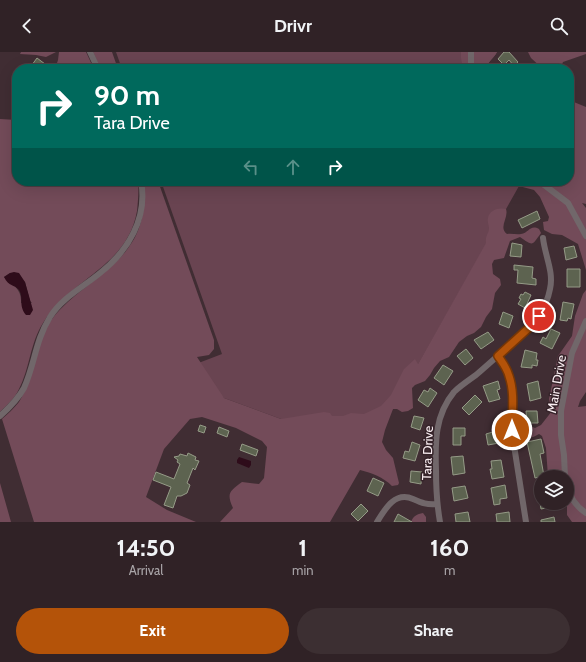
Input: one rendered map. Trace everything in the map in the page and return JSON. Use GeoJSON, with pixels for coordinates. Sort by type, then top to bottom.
{"type":"FeatureCollection","features":[{"type":"Feature","properties":{"kind":"street"},"geometry":{"type":"LineString","coordinates":[[90,52],[96,64]]}},
{"type":"Feature","properties":{"kind":"street"},"geometry":{"type":"LineString","coordinates":[[471,52],[471,64]]}},
{"type":"Feature","properties":{"kind":"street"},"geometry":{"type":"LineString","coordinates":[[0,416],[15,401],[23,390],[29,375],[40,336],[52,314],[70,296],[115,261],[130,241],[136,230],[140,217],[142,200],[141,186]]}},
{"type":"Feature","properties":{"kind":"street"},"geometry":{"type":"LineString","coordinates":[[546,186],[568,203],[586,236]]}},
{"type":"Feature","properties":{"kind":"street","name":"Tara Drive"},"geometry":{"type":"LineString","coordinates":[[440,522],[437,504],[436,433],[440,418],[446,404],[455,392],[498,356],[536,320],[548,299],[552,278],[543,238]]}},
{"type":"Feature","properties":{"kind":"street","name":"Main Drive"},"geometry":{"type":"LineString","coordinates":[[564,470],[564,455],[561,435],[561,410],[572,353],[586,321]]}},
{"type":"Feature","properties":{"kind":"street"},"geometry":{"type":"LineString","coordinates":[[498,356],[507,370],[512,387],[512,439],[526,522]]}},
{"type":"Feature","properties":{"kind":"street"},"geometry":{"type":"LineString","coordinates":[[377,522],[386,506],[399,498],[408,497],[424,504],[437,504]]}},
{"type":"Feature","properties":{"kind":"street"},"geometry":{"type":"LineString","coordinates":[[574,500],[586,513]]}},
{"type":"Feature","properties":{"kind":"shaded area"},"geometry":{"type":"Polygon","coordinates":[[[21,52],[56,52],[46,57],[20,54],[21,52]]]}},
{"type":"Feature","properties":{"kind":"shaded area"},"geometry":{"type":"Polygon","coordinates":[[[59,52],[86,52],[92,64],[57,64],[59,52]]]}},
{"type":"Feature","properties":{"kind":"shaded area"},"geometry":{"type":"Polygon","coordinates":[[[93,52],[112,52],[116,64],[99,64],[93,52]]]}},
{"type":"Feature","properties":{"kind":"shaded area"},"geometry":{"type":"Polygon","coordinates":[[[116,52],[497,52],[488,64],[120,64],[116,52]]]}},
{"type":"Feature","properties":{"kind":"shaded area"},"geometry":{"type":"Polygon","coordinates":[[[461,52],[497,52],[488,64],[462,64],[461,52]]]}},
{"type":"Feature","properties":{"kind":"shaded area"},"geometry":{"type":"Polygon","coordinates":[[[528,52],[586,52],[586,54],[563,62],[562,64],[538,64],[531,58],[528,52]]]}},
{"type":"Feature","properties":{"kind":"shaded area"},"geometry":{"type":"Polygon","coordinates":[[[574,102],[586,107],[586,204],[582,203],[586,208],[586,270],[578,244],[562,235],[552,234],[544,230],[543,222],[548,221],[549,217],[540,197],[534,190],[519,186],[574,186],[574,102]]]}},
{"type":"Feature","properties":{"kind":"shaded area"},"geometry":{"type":"Polygon","coordinates":[[[0,119],[12,120],[12,186],[138,186],[137,211],[131,230],[122,246],[110,260],[54,308],[43,323],[35,339],[23,381],[13,398],[0,412],[0,119]],[[10,273],[4,277],[14,285],[20,294],[21,303],[32,303],[30,301],[25,282],[10,273]]]}},
{"type":"Feature","properties":{"kind":"shaded area"},"geometry":{"type":"Polygon","coordinates":[[[144,186],[160,186],[214,340],[214,349],[209,355],[197,357],[224,398],[281,419],[324,412],[330,413],[332,416],[343,416],[351,413],[364,414],[381,406],[391,395],[404,369],[415,359],[418,364],[486,243],[490,213],[497,209],[506,209],[507,212],[503,228],[507,234],[521,234],[531,228],[539,229],[541,233],[532,243],[520,237],[510,241],[504,258],[494,260],[492,264],[493,274],[500,279],[501,285],[495,293],[492,309],[481,327],[459,342],[449,357],[440,361],[425,381],[415,385],[412,388],[413,408],[402,412],[397,409],[393,409],[382,442],[386,450],[393,458],[399,483],[398,485],[392,486],[385,480],[369,472],[360,470],[330,522],[220,522],[233,508],[230,499],[230,493],[232,490],[242,482],[259,484],[264,478],[267,447],[262,441],[236,428],[202,417],[190,419],[164,449],[146,497],[167,510],[196,522],[34,522],[2,419],[19,402],[24,393],[43,334],[48,325],[72,298],[115,263],[127,250],[136,235],[143,213],[144,186]]]}},
{"type":"Feature","properties":{"kind":"shaded area"},"geometry":{"type":"Polygon","coordinates":[[[163,186],[519,186],[377,437],[281,419],[224,398],[175,372],[222,354],[163,186]]]}},
{"type":"Feature","properties":{"kind":"shaded area"},"geometry":{"type":"Polygon","coordinates":[[[14,272],[19,273],[25,282],[33,310],[30,315],[26,315],[22,308],[19,290],[10,284],[4,277],[14,272]]]}},
{"type":"Feature","properties":{"kind":"shaded area"},"geometry":{"type":"Polygon","coordinates":[[[586,290],[586,392],[578,407],[586,406],[586,522],[572,522],[567,515],[567,510],[574,510],[574,470],[548,470],[546,448],[542,436],[539,434],[529,438],[526,437],[515,429],[515,425],[516,420],[520,416],[525,424],[535,428],[541,425],[552,411],[549,399],[558,356],[572,336],[575,316],[583,294],[586,290]]]}},
{"type":"Feature","properties":{"kind":"shaded area"},"geometry":{"type":"Polygon","coordinates":[[[239,457],[251,461],[249,468],[237,463],[239,457]]]}},
{"type":"Feature","properties":{"kind":"shaded area"},"geometry":{"type":"Polygon","coordinates":[[[0,483],[11,522],[0,522],[0,483]]]}},
{"type":"Feature","properties":{"kind":"shaded area"},"geometry":{"type":"Polygon","coordinates":[[[423,513],[426,517],[426,522],[411,522],[413,518],[423,513]]]}},
{"type":"Feature","properties":{"kind":"building"},"geometry":{"type":"Polygon","coordinates":[[[504,52],[509,52],[518,62],[516,64],[512,64],[509,60],[503,64],[498,59],[504,52]]]}},
{"type":"Feature","properties":{"kind":"building"},"geometry":{"type":"Polygon","coordinates":[[[37,58],[45,64],[33,64],[37,58]]]}},
{"type":"Feature","properties":{"kind":"building"},"geometry":{"type":"Polygon","coordinates":[[[537,211],[540,219],[522,228],[518,220],[537,211]]]}},
{"type":"Feature","properties":{"kind":"building"},"geometry":{"type":"Polygon","coordinates":[[[512,243],[522,245],[521,257],[510,256],[512,243]]]}},
{"type":"Feature","properties":{"kind":"building"},"geometry":{"type":"Polygon","coordinates":[[[574,246],[577,257],[566,260],[564,248],[574,246]]]}},
{"type":"Feature","properties":{"kind":"building"},"geometry":{"type":"Polygon","coordinates":[[[514,265],[533,267],[532,278],[536,279],[536,285],[517,283],[518,270],[514,270],[514,265]]]}},
{"type":"Feature","properties":{"kind":"building"},"geometry":{"type":"Polygon","coordinates":[[[567,269],[580,269],[580,287],[567,287],[567,269]]]}},
{"type":"Feature","properties":{"kind":"building"},"geometry":{"type":"Polygon","coordinates":[[[525,292],[531,295],[525,308],[518,304],[521,299],[519,298],[521,294],[523,295],[525,292]]]}},
{"type":"Feature","properties":{"kind":"building"},"geometry":{"type":"Polygon","coordinates":[[[563,302],[574,304],[571,319],[568,318],[567,321],[560,320],[563,302]]]}},
{"type":"Feature","properties":{"kind":"building"},"geometry":{"type":"Polygon","coordinates":[[[503,312],[513,316],[509,328],[499,324],[503,312]]]}},
{"type":"Feature","properties":{"kind":"building"},"geometry":{"type":"Polygon","coordinates":[[[551,329],[560,333],[552,349],[540,343],[543,337],[546,339],[551,329]]]}},
{"type":"Feature","properties":{"kind":"building"},"geometry":{"type":"Polygon","coordinates":[[[488,332],[494,340],[481,349],[474,340],[488,332]]]}},
{"type":"Feature","properties":{"kind":"building"},"geometry":{"type":"Polygon","coordinates":[[[466,349],[473,358],[465,365],[457,356],[466,349]]]}},
{"type":"Feature","properties":{"kind":"building"},"geometry":{"type":"Polygon","coordinates":[[[525,350],[537,353],[537,366],[532,365],[532,368],[521,367],[525,350]]]}},
{"type":"Feature","properties":{"kind":"building"},"geometry":{"type":"Polygon","coordinates":[[[443,365],[453,371],[444,385],[434,378],[443,365]]]}},
{"type":"Feature","properties":{"kind":"building"},"geometry":{"type":"Polygon","coordinates":[[[498,381],[500,389],[497,390],[500,399],[489,402],[483,386],[498,381]]]}},
{"type":"Feature","properties":{"kind":"building"},"geometry":{"type":"Polygon","coordinates":[[[538,381],[541,398],[530,401],[527,384],[538,381]]]}},
{"type":"Feature","properties":{"kind":"building"},"geometry":{"type":"Polygon","coordinates":[[[430,388],[437,393],[428,407],[418,400],[424,390],[428,392],[430,388]]]}},
{"type":"Feature","properties":{"kind":"building"},"geometry":{"type":"Polygon","coordinates":[[[475,395],[482,402],[469,415],[462,408],[475,395]]]}},
{"type":"Feature","properties":{"kind":"building"},"geometry":{"type":"Polygon","coordinates":[[[526,411],[537,411],[538,423],[527,423],[526,411]]]}},
{"type":"Feature","properties":{"kind":"building"},"geometry":{"type":"Polygon","coordinates":[[[414,416],[424,418],[420,430],[411,427],[414,416]]]}},
{"type":"Feature","properties":{"kind":"building"},"geometry":{"type":"Polygon","coordinates":[[[200,425],[206,427],[204,433],[198,431],[200,425]]]}},
{"type":"Feature","properties":{"kind":"building"},"geometry":{"type":"Polygon","coordinates":[[[219,427],[229,431],[227,437],[217,433],[219,427]]]}},
{"type":"Feature","properties":{"kind":"building"},"geometry":{"type":"Polygon","coordinates":[[[453,428],[465,428],[465,436],[461,436],[461,445],[453,445],[453,428]]]}},
{"type":"Feature","properties":{"kind":"building"},"geometry":{"type":"Polygon","coordinates":[[[496,431],[499,443],[488,445],[486,434],[496,431]]]}},
{"type":"Feature","properties":{"kind":"building"},"geometry":{"type":"Polygon","coordinates":[[[541,439],[544,453],[540,454],[543,470],[534,470],[534,474],[527,442],[541,439]]]}},
{"type":"Feature","properties":{"kind":"building"},"geometry":{"type":"Polygon","coordinates":[[[412,442],[420,445],[415,461],[403,458],[405,451],[409,452],[412,442]]]}},
{"type":"Feature","properties":{"kind":"building"},"geometry":{"type":"Polygon","coordinates":[[[242,444],[258,450],[256,456],[240,450],[242,444]]]}},
{"type":"Feature","properties":{"kind":"building"},"geometry":{"type":"Polygon","coordinates":[[[188,453],[196,457],[195,460],[199,461],[195,470],[193,468],[187,483],[190,485],[187,493],[177,496],[173,508],[164,505],[171,487],[153,480],[156,472],[174,479],[180,464],[174,457],[179,456],[180,454],[187,456],[188,453]]]}},
{"type":"Feature","properties":{"kind":"building"},"geometry":{"type":"Polygon","coordinates":[[[463,456],[465,473],[453,475],[451,457],[463,456]]]}},
{"type":"Feature","properties":{"kind":"building"},"geometry":{"type":"Polygon","coordinates":[[[501,460],[504,477],[492,479],[490,469],[492,469],[491,461],[501,460]]]}},
{"type":"Feature","properties":{"kind":"building"},"geometry":{"type":"Polygon","coordinates":[[[411,471],[422,472],[421,484],[410,482],[411,471]]]}},
{"type":"Feature","properties":{"kind":"building"},"geometry":{"type":"Polygon","coordinates":[[[373,478],[384,483],[378,496],[367,491],[373,478]]]}},
{"type":"Feature","properties":{"kind":"building"},"geometry":{"type":"Polygon","coordinates":[[[505,485],[507,498],[500,499],[500,504],[494,505],[491,488],[505,485]]]}},
{"type":"Feature","properties":{"kind":"building"},"geometry":{"type":"Polygon","coordinates":[[[465,486],[468,498],[454,501],[452,488],[465,486]]]}},
{"type":"Feature","properties":{"kind":"building"},"geometry":{"type":"Polygon","coordinates":[[[361,504],[368,511],[358,521],[351,514],[361,504]]]}},
{"type":"Feature","properties":{"kind":"building"},"geometry":{"type":"Polygon","coordinates":[[[468,512],[470,522],[456,522],[455,514],[468,512]]]}},
{"type":"Feature","properties":{"kind":"building"},"geometry":{"type":"Polygon","coordinates":[[[509,512],[510,522],[497,522],[496,514],[509,512]]]}},
{"type":"Feature","properties":{"kind":"building"},"geometry":{"type":"Polygon","coordinates":[[[398,514],[412,522],[394,522],[398,514]]]}},
{"type":"Feature","properties":{"kind":"building"},"geometry":{"type":"Polygon","coordinates":[[[554,517],[555,522],[541,522],[541,520],[554,517]]]}},
{"type":"Feature","properties":{"kind":"route"},"geometry":{"type":"LineString","coordinates":[[512,430],[511,382],[507,370],[498,356],[532,325],[539,316]]}}]}
